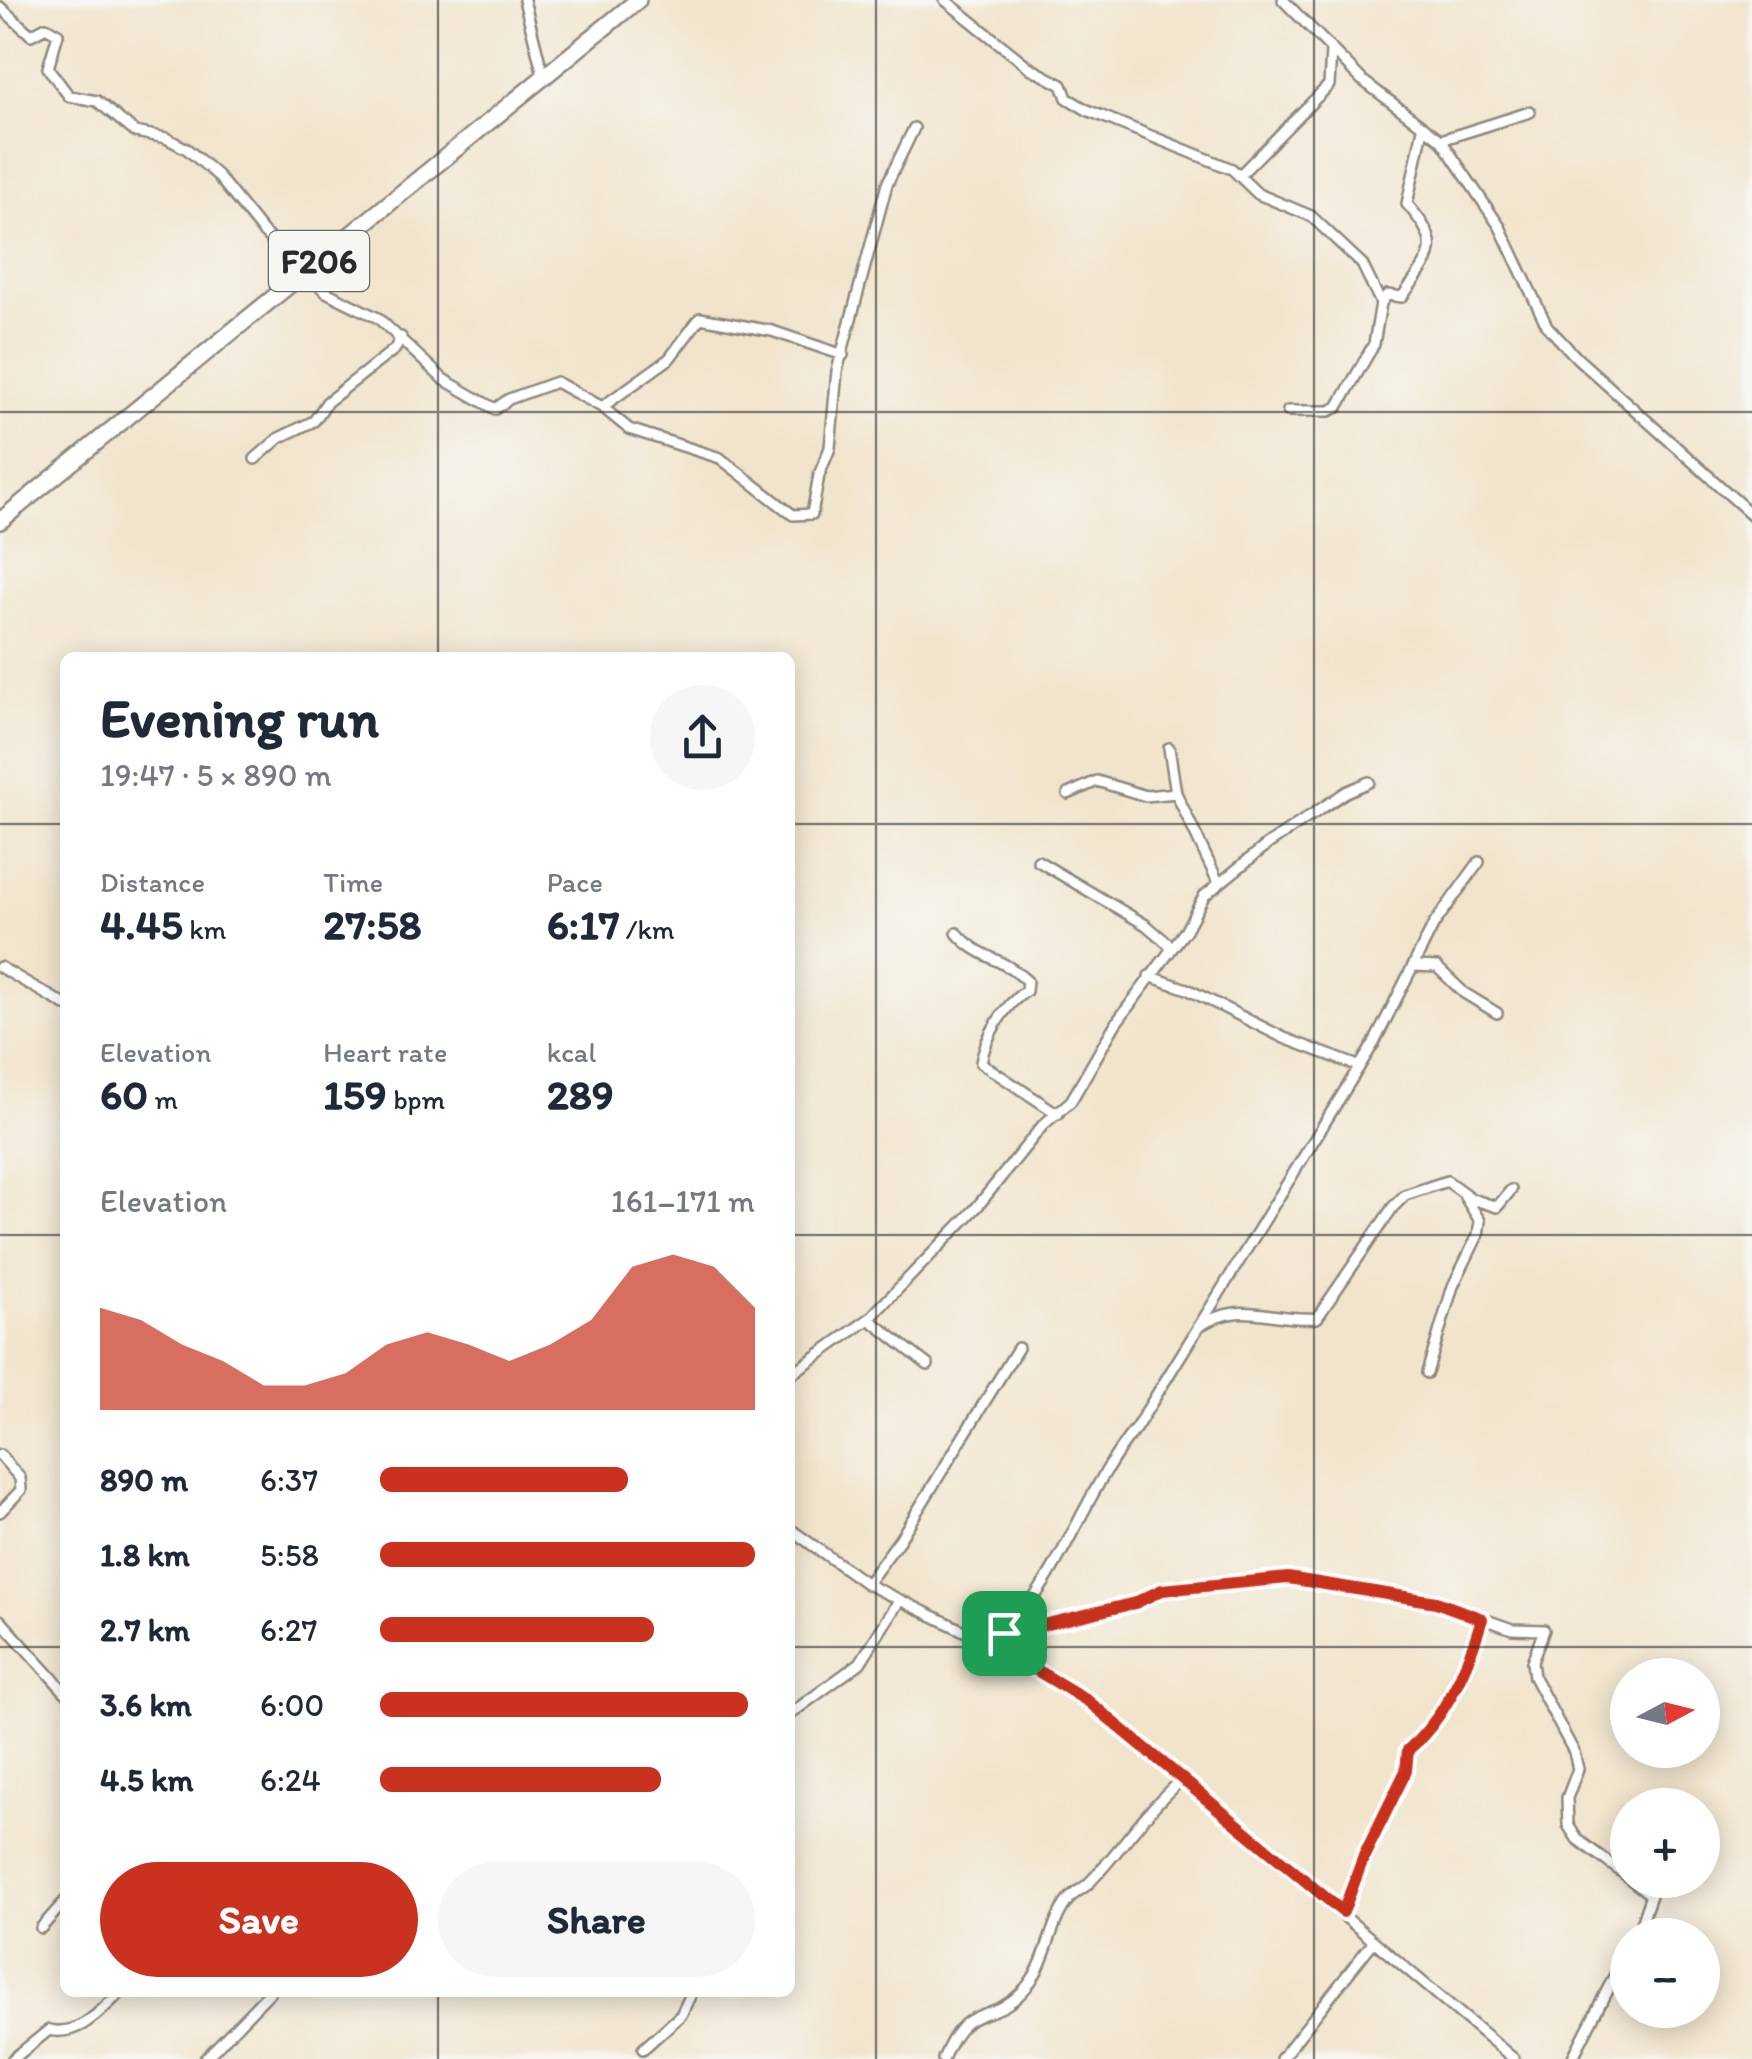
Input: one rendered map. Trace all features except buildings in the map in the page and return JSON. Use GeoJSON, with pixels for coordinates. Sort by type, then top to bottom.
{"type":"FeatureCollection","features":[{"type":"Feature","properties":{"kind":"main road","name":"F206"},"geometry":{"type":"LineString","coordinates":[[0,521],[638,0]]}},
{"type":"Feature","properties":{"kind":"street"},"geometry":{"type":"LineString","coordinates":[[524,0],[544,78]]}},
{"type":"Feature","properties":{"kind":"street"},"geometry":{"type":"LineString","coordinates":[[945,0],[1030,68],[1062,85],[1066,98],[1232,170],[1271,201],[1311,216],[1362,264],[1381,303]]}},
{"type":"Feature","properties":{"kind":"street"},"geometry":{"type":"LineString","coordinates":[[1284,0],[1331,49],[1423,130],[1440,140],[1500,227],[1547,326],[1577,358],[1752,514]]}},
{"type":"Feature","properties":{"kind":"street"},"geometry":{"type":"LineString","coordinates":[[0,7],[31,35],[46,27],[58,34],[48,68],[65,93],[97,101],[139,134],[166,138],[187,149],[217,175],[263,232],[326,292],[378,318],[443,379],[495,409],[508,399],[556,382],[602,407],[628,429],[720,458],[793,514],[812,514],[818,475],[830,448],[833,395],[887,184],[914,128]]}},
{"type":"Feature","properties":{"kind":"street"},"geometry":{"type":"LineString","coordinates":[[1239,176],[1329,85],[1331,49]]}},
{"type":"Feature","properties":{"kind":"street"},"geometry":{"type":"LineString","coordinates":[[1440,140],[1530,112]]}},
{"type":"Feature","properties":{"kind":"street"},"geometry":{"type":"LineString","coordinates":[[1288,410],[1329,412],[1338,406],[1374,344],[1381,303],[1387,294],[1402,297],[1434,248],[1429,230],[1407,204],[1423,130]]}},
{"type":"Feature","properties":{"kind":"street"},"geometry":{"type":"LineString","coordinates":[[602,407],[668,359],[700,318],[772,330],[842,356]]}},
{"type":"Feature","properties":{"kind":"street"},"geometry":{"type":"LineString","coordinates":[[255,459],[279,438],[314,421],[328,402],[395,349],[401,338]]}},
{"type":"Feature","properties":{"kind":"street"},"geometry":{"type":"LineString","coordinates":[[1170,748],[1176,792],[1219,884]]}},
{"type":"Feature","properties":{"kind":"street"},"geometry":{"type":"LineString","coordinates":[[1068,794],[1097,781],[1146,796],[1176,792]]}},
{"type":"Feature","properties":{"kind":"street"},"geometry":{"type":"LineString","coordinates":[[795,1371],[869,1319],[1071,1102],[1092,1060],[1204,896],[1268,844],[1346,792],[1369,782]]}},
{"type":"Feature","properties":{"kind":"street"},"geometry":{"type":"LineString","coordinates":[[1038,861],[1172,946]]}},
{"type":"Feature","properties":{"kind":"street"},"geometry":{"type":"LineString","coordinates":[[1004,1633],[1032,1602],[1112,1458],[1136,1428],[1329,1119],[1415,966],[1434,924],[1479,862]]}},
{"type":"Feature","properties":{"kind":"street"},"geometry":{"type":"LineString","coordinates":[[957,932],[970,949],[1000,958],[1027,980],[1026,991],[1014,999],[995,1028],[981,1064],[1058,1114]]}},
{"type":"Feature","properties":{"kind":"street"},"geometry":{"type":"LineString","coordinates":[[1415,966],[1437,967],[1464,993],[1498,1013]]}},
{"type":"Feature","properties":{"kind":"street"},"geometry":{"type":"LineString","coordinates":[[0,967],[60,1001]]}},
{"type":"Feature","properties":{"kind":"street"},"geometry":{"type":"LineString","coordinates":[[1149,976],[1187,989],[1284,1038],[1358,1066]]}},
{"type":"Feature","properties":{"kind":"street"},"geometry":{"type":"LineString","coordinates":[[1196,1329],[1212,1318],[1246,1310],[1290,1320],[1317,1318],[1405,1194],[1440,1181],[1497,1207],[1511,1190]]}},
{"type":"Feature","properties":{"kind":"street"},"geometry":{"type":"LineString","coordinates":[[1427,1374],[1453,1286],[1478,1235],[1480,1221],[1460,1191]]}},
{"type":"Feature","properties":{"kind":"street"},"geometry":{"type":"LineString","coordinates":[[869,1319],[928,1365]]}},
{"type":"Feature","properties":{"kind":"street"},"geometry":{"type":"LineString","coordinates":[[868,1584],[900,1540],[1018,1348]]}},
{"type":"Feature","properties":{"kind":"street"},"geometry":{"type":"LineString","coordinates":[[0,1454],[20,1478],[21,1490],[0,1512]]}},
{"type":"Feature","properties":{"kind":"street"},"geometry":{"type":"LineString","coordinates":[[795,1533],[868,1584],[985,1639],[1088,1701],[1514,2059]]}},
{"type":"Feature","properties":{"kind":"street"},"geometry":{"type":"LineString","coordinates":[[985,1639],[1135,1603],[1162,1590],[1288,1578],[1436,1602],[1512,1629],[1544,1630],[1532,1662],[1534,1677],[1574,1752],[1578,1769],[1567,1798],[1568,1825],[1577,1838],[1610,1863]]}},
{"type":"Feature","properties":{"kind":"street"},"geometry":{"type":"LineString","coordinates":[[795,1710],[860,1662],[899,1601]]}},
{"type":"Feature","properties":{"kind":"street"},"geometry":{"type":"LineString","coordinates":[[1343,1912],[1364,1856],[1406,1771],[1408,1750],[1433,1728],[1474,1646],[1482,1619]]}},
{"type":"Feature","properties":{"kind":"street"},"geometry":{"type":"LineString","coordinates":[[0,1620],[60,1686]]}},
{"type":"Feature","properties":{"kind":"street"},"geometry":{"type":"LineString","coordinates":[[943,2059],[953,2034],[973,2016],[1016,1998],[1035,1979],[1069,1898],[1088,1884],[1156,1802],[1181,1780]]}},
{"type":"Feature","properties":{"kind":"street"},"geometry":{"type":"LineString","coordinates":[[41,1928],[60,1907]]}},
{"type":"Feature","properties":{"kind":"street"},"geometry":{"type":"LineString","coordinates":[[1282,2059],[1374,1941]]}},
{"type":"Feature","properties":{"kind":"street"},"geometry":{"type":"LineString","coordinates":[[1572,2059],[1610,1984]]}},
{"type":"Feature","properties":{"kind":"street"},"geometry":{"type":"LineString","coordinates":[[13,2059],[49,2030],[66,2033],[82,2026],[115,1997]]}},
{"type":"Feature","properties":{"kind":"street"},"geometry":{"type":"LineString","coordinates":[[205,2059],[265,1997]]}},
{"type":"Feature","properties":{"kind":"street"},"geometry":{"type":"LineString","coordinates":[[643,2049],[681,2015],[690,1997]]}},
{"type":"Feature","properties":{"kind":"route"},"geometry":{"type":"LineString","coordinates":[[1288,1578],[1436,1602],[1482,1619],[1474,1646],[1433,1728],[1408,1750],[1406,1771],[1364,1856],[1343,1912],[1088,1701],[1036,1666],[985,1639],[1004,1633],[1135,1603],[1162,1590],[1288,1578]]}}]}
